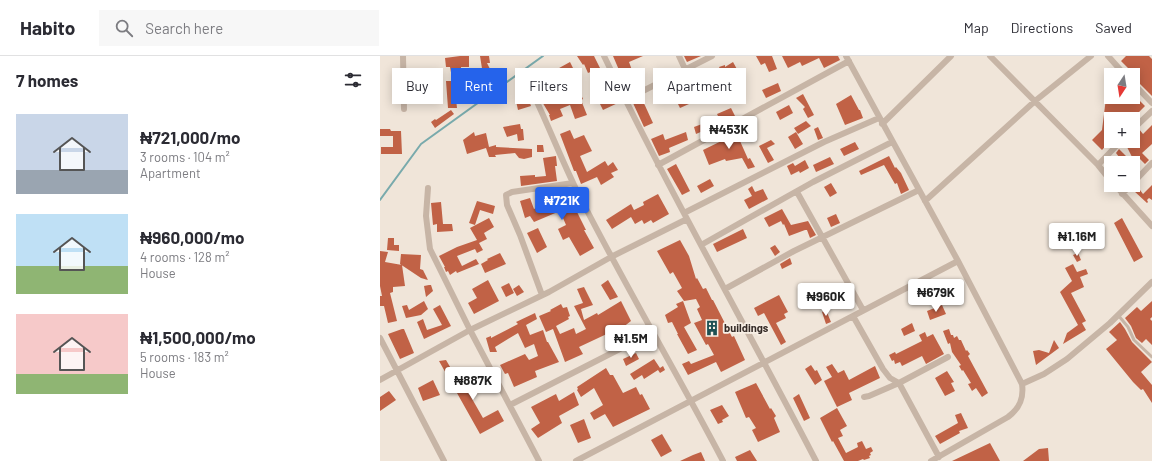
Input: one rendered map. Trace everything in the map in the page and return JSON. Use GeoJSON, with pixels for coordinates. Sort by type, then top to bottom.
{"type":"FeatureCollection","features":[{"type":"Feature","properties":{"kind":"street"},"geometry":{"type":"LineString","coordinates":[[402,56],[404,109]]}},
{"type":"Feature","properties":{"kind":"street"},"geometry":{"type":"LineString","coordinates":[[604,56],[610,68]]}},
{"type":"Feature","properties":{"kind":"street"},"geometry":{"type":"LineString","coordinates":[[679,56],[684,68]]}},
{"type":"Feature","properties":{"kind":"street"},"geometry":{"type":"LineString","coordinates":[[689,68],[712,56]]}},
{"type":"Feature","properties":{"kind":"street"},"geometry":{"type":"LineString","coordinates":[[380,380],[470,330],[542,295],[685,216],[824,142],[881,121],[951,56]]}},
{"type":"Feature","properties":{"kind":"street"},"geometry":{"type":"LineString","coordinates":[[990,56],[1104,172]]}},
{"type":"Feature","properties":{"kind":"street"},"geometry":{"type":"LineString","coordinates":[[925,201],[1036,102],[1091,56]]}},
{"type":"Feature","properties":{"kind":"street"},"geometry":{"type":"LineString","coordinates":[[1108,56],[1119,68]]}},
{"type":"Feature","properties":{"kind":"street"},"geometry":{"type":"LineString","coordinates":[[658,165],[847,59],[958,261],[1022,384],[1022,398],[1019,407],[1015,412],[931,461]]}},
{"type":"Feature","properties":{"kind":"street"},"geometry":{"type":"LineString","coordinates":[[1140,90],[1152,103]]}},
{"type":"Feature","properties":{"kind":"street"},"geometry":{"type":"LineString","coordinates":[[538,104],[573,183],[611,257],[691,400],[723,461]]}},
{"type":"Feature","properties":{"kind":"street"},"geometry":{"type":"LineString","coordinates":[[627,104],[816,461]]}},
{"type":"Feature","properties":{"kind":"street"},"geometry":{"type":"LineString","coordinates":[[1140,122],[1152,111]]}},
{"type":"Feature","properties":{"kind":"street"},"geometry":{"type":"LineString","coordinates":[[701,246],[813,182],[892,142]]}},
{"type":"Feature","properties":{"kind":"street"},"geometry":{"type":"LineString","coordinates":[[1098,165],[1114,148]]}},
{"type":"Feature","properties":{"kind":"street"},"geometry":{"type":"LineString","coordinates":[[1140,176],[1152,163]]}},
{"type":"Feature","properties":{"kind":"street"},"geometry":{"type":"LineString","coordinates":[[542,295],[520,235],[507,206],[506,196],[512,192],[573,183]]}},
{"type":"Feature","properties":{"kind":"street"},"geometry":{"type":"LineString","coordinates":[[428,188],[426,216],[430,248],[470,330],[539,461]]}},
{"type":"Feature","properties":{"kind":"street"},"geometry":{"type":"LineString","coordinates":[[725,289],[822,236],[919,190]]}},
{"type":"Feature","properties":{"kind":"street"},"geometry":{"type":"LineString","coordinates":[[797,192],[863,310]]}},
{"type":"Feature","properties":{"kind":"street"},"geometry":{"type":"LineString","coordinates":[[1122,194],[1152,226]]}},
{"type":"Feature","properties":{"kind":"street"},"geometry":{"type":"LineString","coordinates":[[576,461],[958,261]]}},
{"type":"Feature","properties":{"kind":"street"},"geometry":{"type":"LineString","coordinates":[[1022,384],[1044,374],[1066,359],[1118,315],[1152,282]]}},
{"type":"Feature","properties":{"kind":"street"},"geometry":{"type":"LineString","coordinates":[[853,316],[883,369],[890,378],[899,383],[939,457]]}},
{"type":"Feature","properties":{"kind":"street"},"geometry":{"type":"LineString","coordinates":[[510,405],[653,332]]}},
{"type":"Feature","properties":{"kind":"street"},"geometry":{"type":"LineString","coordinates":[[380,338],[444,461]]}},
{"type":"Feature","properties":{"kind":"street"},"geometry":{"type":"LineString","coordinates":[[864,397],[899,383],[948,357]]}},
{"type":"Feature","properties":{"kind":"lane"},"geometry":{"type":"LineString","coordinates":[[1118,315],[1128,327],[1134,340],[1152,357]]}},
{"type":"Feature","properties":{"kind":"building"},"geometry":{"type":"Polygon","coordinates":[[[469,56],[469,67],[451,68],[451,72],[450,67],[446,67],[445,58],[469,56]]]}},
{"type":"Feature","properties":{"kind":"building"},"geometry":{"type":"Polygon","coordinates":[[[480,56],[489,56],[490,63],[487,63],[490,68],[482,68],[480,56]]]}},
{"type":"Feature","properties":{"kind":"building"},"geometry":{"type":"Polygon","coordinates":[[[577,56],[594,56],[600,68],[590,68],[590,72],[588,73],[584,64],[583,65],[577,56]]]}},
{"type":"Feature","properties":{"kind":"building"},"geometry":{"type":"Polygon","coordinates":[[[613,56],[643,56],[629,62],[631,68],[618,68],[613,56]]]}},
{"type":"Feature","properties":{"kind":"building"},"geometry":{"type":"Polygon","coordinates":[[[684,56],[701,56],[687,62],[684,56]]]}},
{"type":"Feature","properties":{"kind":"building"},"geometry":{"type":"Polygon","coordinates":[[[756,56],[772,56],[777,69],[769,72],[765,63],[761,65],[756,56]]]}},
{"type":"Feature","properties":{"kind":"building"},"geometry":{"type":"Polygon","coordinates":[[[782,56],[838,56],[840,60],[824,68],[819,58],[802,66],[800,62],[788,68],[782,56]]]}},
{"type":"Feature","properties":{"kind":"building"},"geometry":{"type":"Polygon","coordinates":[[[1126,56],[1149,56],[1152,59],[1152,96],[1140,84],[1140,68],[1128,68],[1121,61],[1126,56]]]}},
{"type":"Feature","properties":{"kind":"building"},"geometry":{"type":"Polygon","coordinates":[[[570,62],[573,68],[559,68],[570,62]]]}},
{"type":"Feature","properties":{"kind":"building"},"geometry":{"type":"Polygon","coordinates":[[[733,62],[736,68],[719,67],[725,65],[725,67],[733,62]]]}},
{"type":"Feature","properties":{"kind":"building"},"geometry":{"type":"Polygon","coordinates":[[[446,81],[451,81],[451,104],[457,104],[457,108],[448,108],[446,81]]]}},
{"type":"Feature","properties":{"kind":"building"},"geometry":{"type":"Polygon","coordinates":[[[778,83],[781,91],[766,98],[762,90],[778,83]]]}},
{"type":"Feature","properties":{"kind":"building"},"geometry":{"type":"Polygon","coordinates":[[[803,94],[814,115],[808,118],[803,109],[805,107],[796,98],[803,94]]]}},
{"type":"Feature","properties":{"kind":"building"},"geometry":{"type":"Polygon","coordinates":[[[851,95],[863,118],[845,125],[836,104],[851,95]]]}},
{"type":"Feature","properties":{"kind":"building"},"geometry":{"type":"Polygon","coordinates":[[[1140,101],[1145,106],[1139,112],[1104,112],[1105,104],[1140,104],[1140,101]]]}},
{"type":"Feature","properties":{"kind":"building"},"geometry":{"type":"Polygon","coordinates":[[[582,102],[587,115],[575,119],[570,105],[560,109],[563,116],[551,121],[550,115],[543,104],[582,104],[582,102]]]}},
{"type":"Feature","properties":{"kind":"building"},"geometry":{"type":"Polygon","coordinates":[[[517,104],[530,104],[531,106],[518,110],[517,104]]]}},
{"type":"Feature","properties":{"kind":"building"},"geometry":{"type":"Polygon","coordinates":[[[600,104],[616,104],[603,110],[600,104]]]}},
{"type":"Feature","properties":{"kind":"building"},"geometry":{"type":"Polygon","coordinates":[[[633,104],[644,104],[653,123],[644,127],[633,104]]]}},
{"type":"Feature","properties":{"kind":"building"},"geometry":{"type":"Polygon","coordinates":[[[678,104],[689,104],[680,108],[678,104]]]}},
{"type":"Feature","properties":{"kind":"building"},"geometry":{"type":"Polygon","coordinates":[[[789,105],[793,113],[780,120],[776,112],[789,105]]]}},
{"type":"Feature","properties":{"kind":"building"},"geometry":{"type":"Polygon","coordinates":[[[731,108],[735,116],[721,122],[717,114],[731,108]]]}},
{"type":"Feature","properties":{"kind":"building"},"geometry":{"type":"Polygon","coordinates":[[[451,110],[454,114],[435,128],[431,122],[451,110]]]}},
{"type":"Feature","properties":{"kind":"building"},"geometry":{"type":"Polygon","coordinates":[[[1104,114],[1104,148],[1102,150],[1092,140],[1102,130],[1104,114]]]}},
{"type":"Feature","properties":{"kind":"building"},"geometry":{"type":"Polygon","coordinates":[[[710,121],[712,127],[696,134],[694,127],[710,121]]]}},
{"type":"Feature","properties":{"kind":"building"},"geometry":{"type":"Polygon","coordinates":[[[806,121],[811,126],[798,134],[794,128],[806,121]]]}},
{"type":"Feature","properties":{"kind":"building"},"geometry":{"type":"Polygon","coordinates":[[[520,124],[521,129],[523,129],[524,140],[518,141],[517,134],[507,137],[503,127],[520,124]]]}},
{"type":"Feature","properties":{"kind":"building"},"geometry":{"type":"Polygon","coordinates":[[[1152,125],[1152,144],[1142,153],[1149,160],[1145,164],[1140,159],[1140,156],[1132,156],[1128,148],[1140,148],[1140,130],[1143,134],[1152,125]]]}},
{"type":"Feature","properties":{"kind":"building"},"geometry":{"type":"Polygon","coordinates":[[[818,127],[823,138],[818,140],[814,129],[818,127]]]}},
{"type":"Feature","properties":{"kind":"building"},"geometry":{"type":"Polygon","coordinates":[[[380,129],[401,131],[402,154],[381,154],[381,147],[393,147],[393,136],[380,136],[380,129]]]}},
{"type":"Feature","properties":{"kind":"building"},"geometry":{"type":"Polygon","coordinates":[[[746,129],[750,136],[740,141],[748,159],[750,158],[755,167],[748,169],[742,158],[726,161],[725,159],[709,165],[703,150],[746,129]]]}},
{"type":"Feature","properties":{"kind":"building"},"geometry":{"type":"Polygon","coordinates":[[[570,130],[574,139],[584,135],[592,151],[580,156],[587,172],[605,161],[608,166],[613,162],[618,170],[611,173],[614,177],[601,185],[597,177],[581,184],[576,171],[574,171],[560,134],[570,130]]]}},
{"type":"Feature","properties":{"kind":"building"},"geometry":{"type":"Polygon","coordinates":[[[474,132],[475,136],[486,133],[489,147],[496,145],[496,147],[532,149],[532,157],[524,159],[519,158],[515,153],[489,157],[486,148],[467,154],[463,140],[474,132]]]}},
{"type":"Feature","properties":{"kind":"building"},"geometry":{"type":"Polygon","coordinates":[[[686,132],[688,140],[669,148],[670,152],[659,156],[651,139],[663,134],[665,140],[686,132]]]}},
{"type":"Feature","properties":{"kind":"building"},"geometry":{"type":"Polygon","coordinates":[[[796,132],[803,144],[795,149],[788,137],[796,132]]]}},
{"type":"Feature","properties":{"kind":"building"},"geometry":{"type":"Polygon","coordinates":[[[771,140],[775,144],[767,148],[774,160],[768,163],[759,146],[771,140]]]}},
{"type":"Feature","properties":{"kind":"building"},"geometry":{"type":"Polygon","coordinates":[[[855,142],[859,149],[844,156],[840,149],[855,142]]]}},
{"type":"Feature","properties":{"kind":"building"},"geometry":{"type":"Polygon","coordinates":[[[537,145],[543,145],[544,152],[537,152],[537,145]]]}},
{"type":"Feature","properties":{"kind":"building"},"geometry":{"type":"Polygon","coordinates":[[[1119,149],[1126,156],[1118,156],[1116,153],[1119,149]]]}},
{"type":"Feature","properties":{"kind":"building"},"geometry":{"type":"Polygon","coordinates":[[[556,156],[557,166],[555,166],[557,181],[521,186],[520,176],[546,176],[543,158],[556,156]]]}},
{"type":"Feature","properties":{"kind":"building"},"geometry":{"type":"Polygon","coordinates":[[[889,156],[895,168],[896,167],[901,173],[909,190],[901,194],[897,183],[895,184],[884,165],[861,175],[859,171],[889,156]]]}},
{"type":"Feature","properties":{"kind":"building"},"geometry":{"type":"Polygon","coordinates":[[[830,157],[834,164],[816,172],[813,165],[830,157]]]}},
{"type":"Feature","properties":{"kind":"building"},"geometry":{"type":"Polygon","coordinates":[[[805,160],[809,168],[800,173],[799,171],[791,175],[787,166],[793,163],[795,166],[805,160]]]}},
{"type":"Feature","properties":{"kind":"building"},"geometry":{"type":"Polygon","coordinates":[[[676,164],[690,191],[682,195],[667,169],[676,164]]]}},
{"type":"Feature","properties":{"kind":"building"},"geometry":{"type":"Polygon","coordinates":[[[710,179],[714,186],[701,193],[697,186],[710,179]]]}},
{"type":"Feature","properties":{"kind":"building"},"geometry":{"type":"Polygon","coordinates":[[[831,183],[837,193],[830,197],[824,187],[831,183]]]}},
{"type":"Feature","properties":{"kind":"building"},"geometry":{"type":"Polygon","coordinates":[[[1152,185],[1152,200],[1149,198],[1147,203],[1135,192],[1140,192],[1140,190],[1143,194],[1152,185]]]}},
{"type":"Feature","properties":{"kind":"building"},"geometry":{"type":"Polygon","coordinates":[[[752,186],[755,192],[763,189],[768,199],[749,209],[744,200],[752,196],[748,189],[752,186]]]}},
{"type":"Feature","properties":{"kind":"building"},"geometry":{"type":"Polygon","coordinates":[[[566,193],[574,212],[576,210],[586,230],[584,230],[594,248],[580,256],[569,237],[563,240],[558,229],[566,225],[560,211],[534,222],[530,216],[525,218],[520,201],[530,198],[534,209],[566,193]]]}},
{"type":"Feature","properties":{"kind":"building"},"geometry":{"type":"Polygon","coordinates":[[[658,194],[669,214],[653,223],[651,220],[644,224],[642,220],[635,224],[631,217],[612,229],[606,220],[631,204],[634,210],[644,205],[643,202],[658,194]]]}},
{"type":"Feature","properties":{"kind":"building"},"geometry":{"type":"Polygon","coordinates":[[[477,201],[495,206],[493,214],[480,210],[475,225],[469,223],[477,201]]]}},
{"type":"Feature","properties":{"kind":"building"},"geometry":{"type":"Polygon","coordinates":[[[441,202],[443,224],[452,224],[453,231],[437,232],[437,224],[433,225],[431,203],[441,202]]]}},
{"type":"Feature","properties":{"kind":"building"},"geometry":{"type":"Polygon","coordinates":[[[782,209],[791,225],[808,221],[816,235],[810,238],[807,230],[805,230],[789,236],[784,224],[783,225],[781,221],[769,227],[764,218],[782,209]]]}},
{"type":"Feature","properties":{"kind":"building"},"geometry":{"type":"Polygon","coordinates":[[[836,214],[840,223],[831,227],[827,218],[836,214]]]}},
{"type":"Feature","properties":{"kind":"building"},"geometry":{"type":"Polygon","coordinates":[[[489,218],[494,227],[484,233],[487,239],[479,243],[483,250],[477,253],[475,249],[457,256],[462,266],[476,259],[479,264],[457,273],[456,271],[450,275],[448,271],[446,272],[439,256],[457,247],[477,240],[470,228],[489,218]]]}},
{"type":"Feature","properties":{"kind":"building"},"geometry":{"type":"Polygon","coordinates":[[[1122,218],[1143,257],[1134,262],[1114,223],[1122,218]]]}},
{"type":"Feature","properties":{"kind":"building"},"geometry":{"type":"Polygon","coordinates":[[[538,228],[547,247],[537,253],[527,233],[538,228]]]}},
{"type":"Feature","properties":{"kind":"building"},"geometry":{"type":"Polygon","coordinates":[[[743,229],[747,238],[717,252],[713,244],[743,229]]]}},
{"type":"Feature","properties":{"kind":"building"},"geometry":{"type":"Polygon","coordinates":[[[388,238],[394,238],[394,245],[399,245],[399,251],[387,250],[388,238]]]}},
{"type":"Feature","properties":{"kind":"building"},"geometry":{"type":"Polygon","coordinates":[[[680,240],[689,256],[696,279],[697,278],[703,289],[706,288],[732,337],[734,336],[745,360],[721,372],[716,362],[688,375],[682,364],[689,361],[691,364],[714,355],[708,344],[706,345],[694,323],[702,320],[697,309],[700,307],[696,299],[684,301],[677,291],[682,288],[673,272],[670,274],[657,251],[680,240]]]}},
{"type":"Feature","properties":{"kind":"building"},"geometry":{"type":"Polygon","coordinates":[[[775,245],[780,252],[775,256],[770,248],[775,245]]]}},
{"type":"Feature","properties":{"kind":"building"},"geometry":{"type":"Polygon","coordinates":[[[380,251],[388,252],[385,262],[402,265],[405,286],[393,287],[393,292],[390,293],[397,321],[388,323],[384,306],[380,306],[380,296],[382,296],[380,286],[380,251]]]}},
{"type":"Feature","properties":{"kind":"building"},"geometry":{"type":"Polygon","coordinates":[[[500,253],[506,264],[485,273],[481,264],[488,260],[487,259],[500,253]]]}},
{"type":"Feature","properties":{"kind":"building"},"geometry":{"type":"Polygon","coordinates":[[[1078,253],[1081,260],[1077,262],[1073,255],[1078,253]]]}},
{"type":"Feature","properties":{"kind":"building"},"geometry":{"type":"Polygon","coordinates":[[[401,254],[421,255],[420,269],[423,270],[428,280],[421,278],[400,264],[401,254]]]}},
{"type":"Feature","properties":{"kind":"building"},"geometry":{"type":"Polygon","coordinates":[[[790,258],[792,264],[782,269],[780,264],[790,258]]]}},
{"type":"Feature","properties":{"kind":"building"},"geometry":{"type":"Polygon","coordinates":[[[1073,264],[1077,272],[1086,269],[1088,274],[1080,277],[1084,287],[1071,293],[1086,321],[1082,323],[1086,330],[1063,344],[1067,333],[1078,325],[1060,292],[1072,281],[1065,268],[1073,264]]]}},
{"type":"Feature","properties":{"kind":"building"},"geometry":{"type":"Polygon","coordinates":[[[488,280],[499,301],[474,314],[468,303],[477,298],[472,289],[488,280]]]}},
{"type":"Feature","properties":{"kind":"building"},"geometry":{"type":"Polygon","coordinates":[[[608,280],[618,297],[610,300],[601,285],[608,280]]]}},
{"type":"Feature","properties":{"kind":"building"},"geometry":{"type":"Polygon","coordinates":[[[509,283],[514,293],[506,297],[501,287],[509,283]]]}},
{"type":"Feature","properties":{"kind":"building"},"geometry":{"type":"Polygon","coordinates":[[[928,284],[932,291],[922,297],[918,290],[928,284]]]}},
{"type":"Feature","properties":{"kind":"building"},"geometry":{"type":"Polygon","coordinates":[[[431,285],[433,291],[426,297],[424,286],[431,285]]]}},
{"type":"Feature","properties":{"kind":"building"},"geometry":{"type":"Polygon","coordinates":[[[519,285],[524,292],[517,296],[513,289],[519,285]]]}},
{"type":"Feature","properties":{"kind":"building"},"geometry":{"type":"Polygon","coordinates":[[[584,287],[593,305],[581,309],[584,320],[597,313],[598,315],[621,301],[631,321],[618,331],[622,339],[615,342],[611,332],[579,347],[583,354],[565,362],[553,329],[546,332],[539,316],[551,311],[550,310],[561,304],[563,308],[567,307],[570,316],[568,317],[569,319],[556,326],[560,334],[574,328],[576,334],[586,329],[574,306],[583,303],[577,289],[584,287]]]}},
{"type":"Feature","properties":{"kind":"building"},"geometry":{"type":"Polygon","coordinates":[[[817,287],[822,299],[815,303],[809,290],[817,287]]]}},
{"type":"Feature","properties":{"kind":"building"},"geometry":{"type":"Polygon","coordinates":[[[838,291],[842,302],[833,305],[829,295],[838,291]]]}},
{"type":"Feature","properties":{"kind":"building"},"geometry":{"type":"Polygon","coordinates":[[[779,295],[788,312],[784,314],[786,318],[776,323],[786,342],[781,345],[764,313],[758,316],[754,308],[779,295]]]}},
{"type":"Feature","properties":{"kind":"building"},"geometry":{"type":"Polygon","coordinates":[[[424,301],[428,309],[421,315],[406,318],[402,306],[407,305],[409,310],[424,301]]]}},
{"type":"Feature","properties":{"kind":"building","name":"buildings"},"geometry":{"type":"Polygon","coordinates":[[[683,301],[691,323],[684,327],[697,350],[688,354],[672,322],[668,323],[665,315],[678,307],[676,304],[683,301]]]}},
{"type":"Feature","properties":{"kind":"building"},"geometry":{"type":"Polygon","coordinates":[[[1152,301],[1152,317],[1150,319],[1152,321],[1152,345],[1146,339],[1142,343],[1136,338],[1131,326],[1125,318],[1137,307],[1141,311],[1152,301]]]}},
{"type":"Feature","properties":{"kind":"building"},"geometry":{"type":"Polygon","coordinates":[[[440,305],[451,326],[424,339],[417,322],[423,319],[427,330],[442,325],[433,309],[440,305]]]}},
{"type":"Feature","properties":{"kind":"building"},"geometry":{"type":"Polygon","coordinates":[[[942,305],[946,314],[930,320],[927,311],[942,305]]]}},
{"type":"Feature","properties":{"kind":"building"},"geometry":{"type":"Polygon","coordinates":[[[826,310],[831,322],[826,324],[822,312],[826,310]]]}},
{"type":"Feature","properties":{"kind":"building"},"geometry":{"type":"Polygon","coordinates":[[[535,313],[537,319],[526,325],[530,335],[543,330],[547,342],[559,362],[535,371],[537,377],[514,387],[508,373],[505,374],[500,365],[525,354],[529,360],[538,356],[534,344],[525,348],[518,333],[495,347],[497,352],[490,352],[486,338],[491,336],[491,338],[518,324],[516,322],[535,313]]]}},
{"type":"Feature","properties":{"kind":"building"},"geometry":{"type":"Polygon","coordinates":[[[1120,322],[1132,342],[1152,362],[1141,372],[1152,385],[1152,403],[1143,389],[1141,390],[1133,382],[1106,349],[1117,340],[1109,332],[1120,322]]]}},
{"type":"Feature","properties":{"kind":"building"},"geometry":{"type":"Polygon","coordinates":[[[912,323],[915,331],[904,336],[901,329],[912,323]]]}},
{"type":"Feature","properties":{"kind":"building"},"geometry":{"type":"Polygon","coordinates":[[[404,329],[414,353],[400,359],[388,334],[404,329]]]}},
{"type":"Feature","properties":{"kind":"building"},"geometry":{"type":"Polygon","coordinates":[[[949,329],[951,335],[953,335],[954,338],[957,336],[959,340],[961,340],[966,351],[967,350],[970,354],[968,356],[988,393],[982,397],[976,388],[972,391],[968,384],[971,383],[959,366],[961,365],[952,352],[950,343],[948,344],[943,331],[949,329]]]}},
{"type":"Feature","properties":{"kind":"building"},"geometry":{"type":"Polygon","coordinates":[[[925,332],[927,337],[933,334],[944,354],[926,364],[922,356],[902,366],[900,362],[895,364],[894,360],[892,361],[889,355],[895,352],[896,354],[922,341],[919,335],[925,332]]]}},
{"type":"Feature","properties":{"kind":"building"},"geometry":{"type":"Polygon","coordinates":[[[1054,340],[1059,348],[1036,365],[1033,351],[1039,350],[1049,353],[1054,340]]]}},
{"type":"Feature","properties":{"kind":"building"},"geometry":{"type":"Polygon","coordinates":[[[636,353],[639,359],[626,366],[623,359],[636,353]]]}},
{"type":"Feature","properties":{"kind":"building"},"geometry":{"type":"Polygon","coordinates":[[[654,359],[660,368],[663,366],[665,370],[660,373],[658,370],[644,379],[642,375],[634,380],[630,374],[654,359]]]}},
{"type":"Feature","properties":{"kind":"building"},"geometry":{"type":"Polygon","coordinates":[[[446,360],[463,389],[482,378],[487,388],[471,397],[483,418],[498,410],[504,421],[480,434],[439,361],[446,360]]]}},
{"type":"Feature","properties":{"kind":"building"},"geometry":{"type":"Polygon","coordinates":[[[832,364],[838,373],[844,370],[849,380],[875,366],[880,378],[849,393],[852,400],[837,407],[824,381],[832,377],[826,367],[832,364]]]}},
{"type":"Feature","properties":{"kind":"building"},"geometry":{"type":"Polygon","coordinates":[[[811,365],[815,371],[817,370],[822,380],[815,385],[805,369],[811,365]]]}},
{"type":"Feature","properties":{"kind":"building"},"geometry":{"type":"Polygon","coordinates":[[[606,368],[610,375],[613,375],[623,393],[636,387],[640,395],[642,394],[650,409],[613,427],[605,414],[594,420],[590,413],[603,405],[594,388],[581,397],[577,387],[606,368]]]}},
{"type":"Feature","properties":{"kind":"building"},"geometry":{"type":"Polygon","coordinates":[[[947,371],[954,382],[951,383],[955,391],[945,396],[935,378],[947,371]]]}},
{"type":"Feature","properties":{"kind":"building"},"geometry":{"type":"Polygon","coordinates":[[[433,380],[440,395],[423,401],[418,388],[433,380]]]}},
{"type":"Feature","properties":{"kind":"building"},"geometry":{"type":"Polygon","coordinates":[[[756,383],[770,409],[771,408],[776,416],[774,418],[780,432],[758,442],[752,430],[756,428],[749,417],[746,418],[735,392],[756,383]]]}},
{"type":"Feature","properties":{"kind":"building"},"geometry":{"type":"Polygon","coordinates":[[[389,391],[396,400],[380,411],[380,397],[389,391]]]}},
{"type":"Feature","properties":{"kind":"building"},"geometry":{"type":"Polygon","coordinates":[[[574,392],[579,405],[559,416],[562,423],[538,438],[531,429],[540,423],[531,407],[556,394],[559,401],[574,392]]]}},
{"type":"Feature","properties":{"kind":"building"},"geometry":{"type":"Polygon","coordinates":[[[799,394],[810,418],[804,421],[793,398],[799,394]]]}},
{"type":"Feature","properties":{"kind":"building"},"geometry":{"type":"Polygon","coordinates":[[[722,405],[729,416],[722,420],[723,422],[718,424],[710,410],[722,405]]]}},
{"type":"Feature","properties":{"kind":"building"},"geometry":{"type":"Polygon","coordinates":[[[837,408],[847,426],[840,430],[843,436],[838,438],[846,453],[858,447],[857,443],[862,441],[866,449],[871,447],[873,451],[870,453],[870,458],[858,461],[844,461],[833,441],[832,442],[820,418],[837,408]]]}},
{"type":"Feature","properties":{"kind":"building"},"geometry":{"type":"Polygon","coordinates":[[[961,413],[968,428],[959,431],[960,433],[940,444],[935,436],[958,423],[955,415],[961,413]]]}},
{"type":"Feature","properties":{"kind":"building"},"geometry":{"type":"Polygon","coordinates":[[[584,419],[591,438],[578,443],[570,425],[584,419]]]}},
{"type":"Feature","properties":{"kind":"building"},"geometry":{"type":"Polygon","coordinates":[[[662,434],[672,451],[661,457],[651,440],[662,434]]]}},
{"type":"Feature","properties":{"kind":"building"},"geometry":{"type":"Polygon","coordinates":[[[990,443],[1000,461],[952,461],[990,443]]]}},
{"type":"Feature","properties":{"kind":"building"},"geometry":{"type":"Polygon","coordinates":[[[1048,448],[1049,461],[1023,461],[1039,449],[1048,448]]]}},
{"type":"Feature","properties":{"kind":"building"},"geometry":{"type":"Polygon","coordinates":[[[750,450],[757,461],[737,461],[735,457],[750,450]]]}},
{"type":"Feature","properties":{"kind":"building"},"geometry":{"type":"Polygon","coordinates":[[[701,452],[705,461],[680,461],[693,455],[701,452]]]}},
{"type":"Feature","properties":{"kind":"waterway"},"geometry":{"type":"LineString","coordinates":[[380,200],[421,144],[543,56]]}},
{"type":"Feature","properties":{"kind":"place","name":"buildings"},"geometry":{"type":"Point","coordinates":[712,328]}}]}
